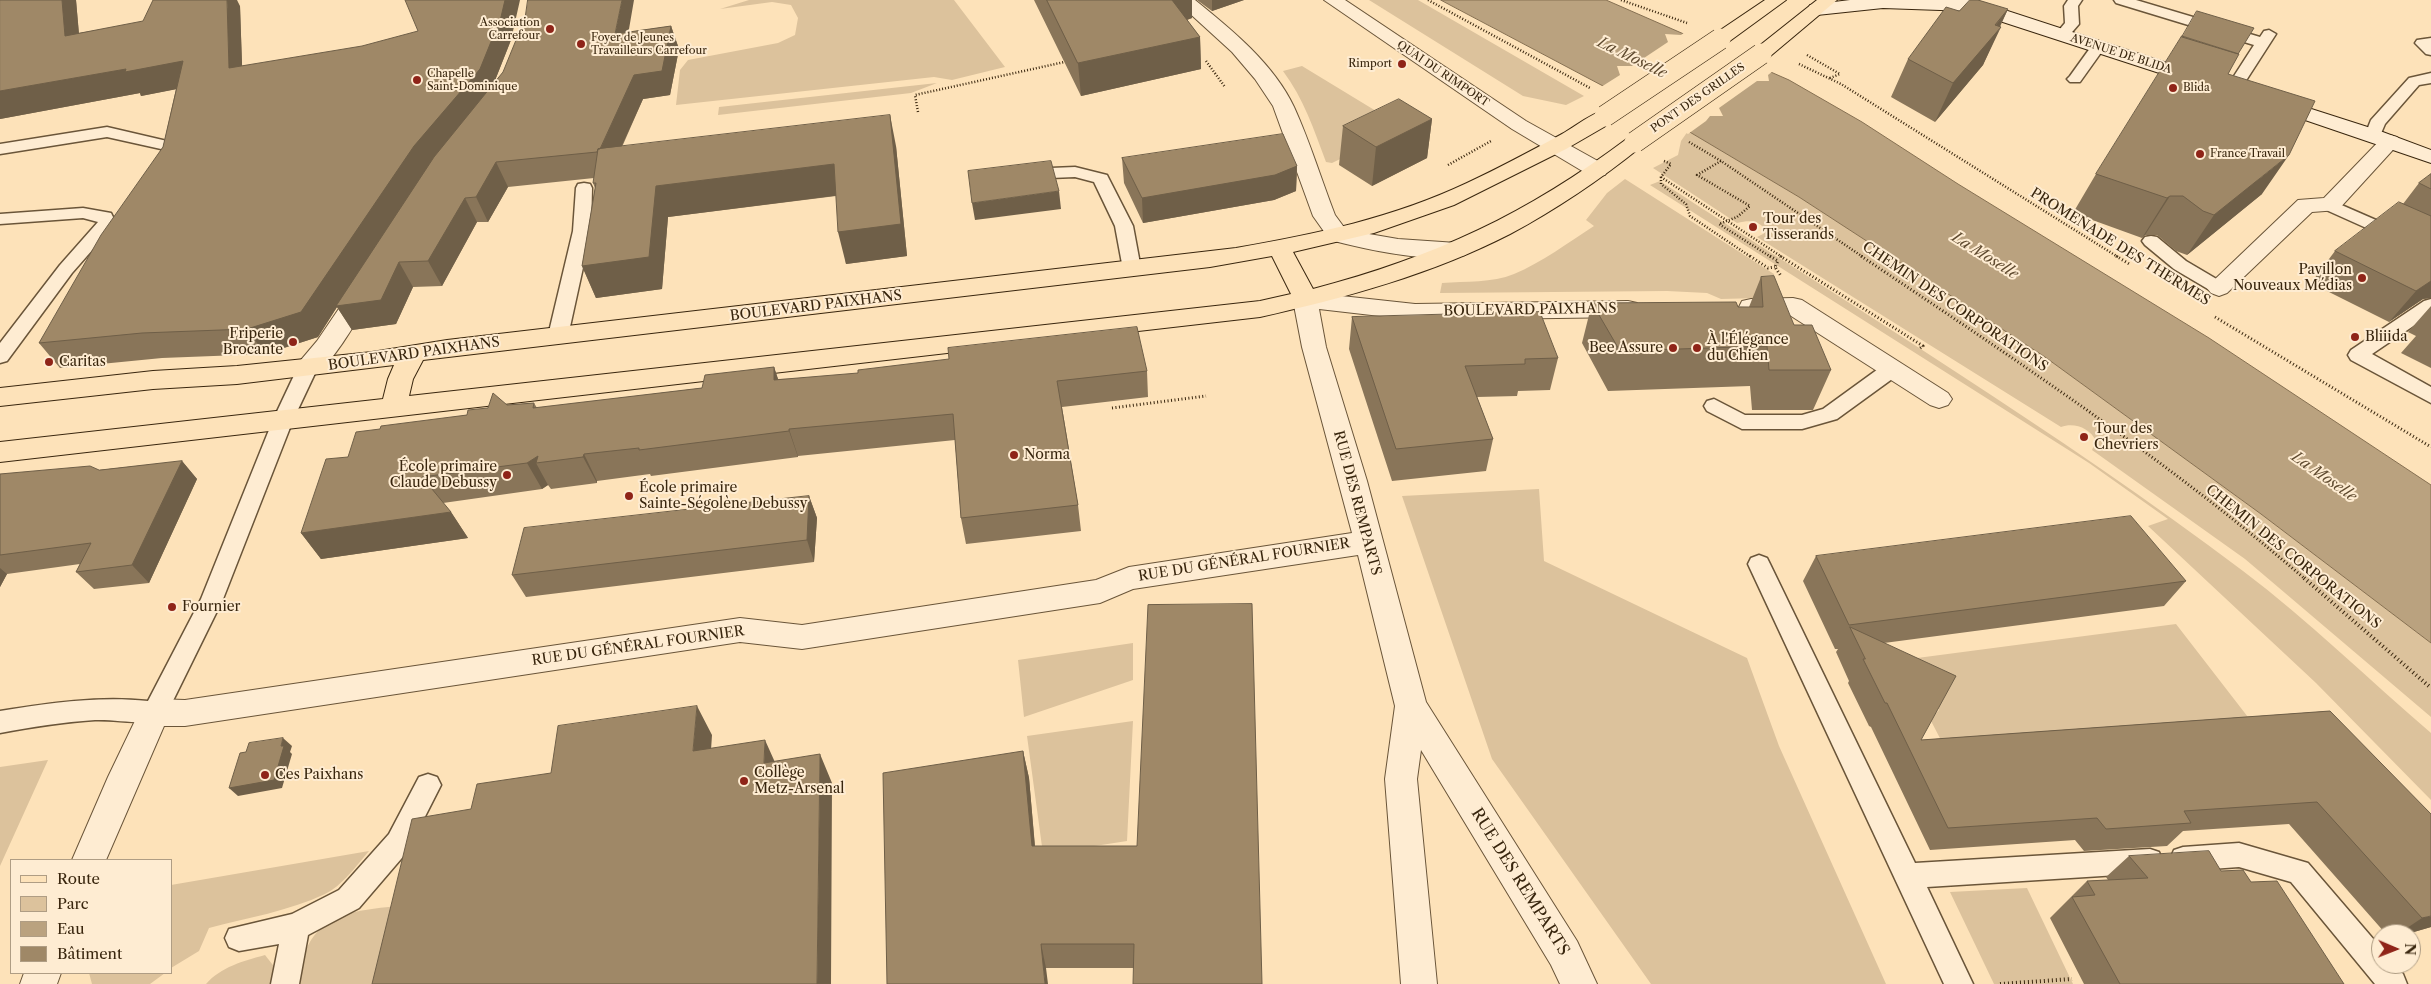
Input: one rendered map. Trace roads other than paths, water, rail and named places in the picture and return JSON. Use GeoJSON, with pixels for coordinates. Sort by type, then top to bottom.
{"type":"FeatureCollection","features":[{"type":"Feature","properties":{"kind":"main road","name":"BOULEVARD PAIXHANS"},"geometry":{"type":"LineString","coordinates":[[0,397],[153,380],[237,376],[308,368],[415,352],[1210,260],[1338,236],[1401,218],[1464,193],[1554,147],[1588,128],[1777,0]]}},
{"type":"Feature","properties":{"kind":"main road","name":"PONT DES GRILLES"},"geometry":{"type":"LineString","coordinates":[[1635,142],[1761,54],[1822,3]]}},
{"type":"Feature","properties":{"kind":"main road","name":"BOULEVARD PAIXHANS"},"geometry":{"type":"LineString","coordinates":[[0,452],[1260,309],[1305,300],[1367,282],[1457,250],[1526,214],[1596,170],[1635,142]]}},
{"type":"Feature","properties":{"kind":"main road"},"geometry":{"type":"LineString","coordinates":[[1279,248],[1301,287],[1305,300]]}},
{"type":"Feature","properties":{"kind":"main road"},"geometry":{"type":"LineString","coordinates":[[396,408],[398,382],[405,364],[415,352]]}},
{"type":"Feature","properties":{"kind":"street"},"geometry":{"type":"LineString","coordinates":[[1184,0],[1235,43],[1273,90],[1283,106],[1324,216],[1338,236],[1397,248],[1457,250]]}},
{"type":"Feature","properties":{"kind":"street","name":"QUAI DU RIMPORT"},"geometry":{"type":"LineString","coordinates":[[1332,0],[1554,147],[1596,170]]}},
{"type":"Feature","properties":{"kind":"street","name":"AVENUE DE BLIDA"},"geometry":{"type":"LineString","coordinates":[[1822,3],[1968,2],[2024,23],[2381,138],[2431,157]]}},
{"type":"Feature","properties":{"kind":"street"},"geometry":{"type":"LineString","coordinates":[[2219,288],[2306,205],[2330,205],[2381,138]]}},
{"type":"Feature","properties":{"kind":"street"},"geometry":{"type":"LineString","coordinates":[[308,368],[326,347],[379,266]]}},
{"type":"Feature","properties":{"kind":"street","name":"BOULEVARD PAIXHANS"},"geometry":{"type":"LineString","coordinates":[[1305,300],[1415,312],[1653,308]]}},
{"type":"Feature","properties":{"kind":"street","name":"RUE DES REMPARTS"},"geometry":{"type":"LineString","coordinates":[[1305,300],[1314,347],[1411,706],[1564,954],[1579,984]]}},
{"type":"Feature","properties":{"kind":"street"},"geometry":{"type":"LineString","coordinates":[[1732,307],[1793,306],[1939,399]]}},
{"type":"Feature","properties":{"kind":"street","name":"RUE DU GÉNÉRAL FOURNIER"},"geometry":{"type":"LineString","coordinates":[[155,712],[185,713],[740,630],[802,637],[1100,591],[1129,578],[1368,542]]}},
{"type":"Feature","properties":{"kind":"street","name":"RUE DES REMPARTS"},"geometry":{"type":"LineString","coordinates":[[1411,706],[1401,779],[1419,984]]}},
{"type":"Feature","properties":{"kind":"street"},"geometry":{"type":"LineString","coordinates":[[89,859],[124,777],[155,712]]}},
{"type":"Feature","properties":{"kind":"lane"},"geometry":{"type":"LineString","coordinates":[[2062,35],[2072,24],[2071,6],[2075,0]]}},
{"type":"Feature","properties":{"kind":"lane"},"geometry":{"type":"LineString","coordinates":[[2121,0],[2266,38],[2247,95]]}},
{"type":"Feature","properties":{"kind":"lane"},"geometry":{"type":"LineString","coordinates":[[2431,42],[2422,42],[2431,51]]}},
{"type":"Feature","properties":{"kind":"lane"},"geometry":{"type":"LineString","coordinates":[[2075,79],[2098,47]]}},
{"type":"Feature","properties":{"kind":"lane"},"geometry":{"type":"LineString","coordinates":[[2431,60],[2426,67],[2431,74]]}},
{"type":"Feature","properties":{"kind":"lane"},"geometry":{"type":"LineString","coordinates":[[2381,138],[2377,123],[2414,81],[2431,78]]}},
{"type":"Feature","properties":{"kind":"lane"},"geometry":{"type":"LineString","coordinates":[[0,148],[107,132],[161,144]]}},
{"type":"Feature","properties":{"kind":"lane"},"geometry":{"type":"LineString","coordinates":[[1007,176],[1041,172],[1075,172],[1101,179],[1124,226],[1132,269]]}},
{"type":"Feature","properties":{"kind":"lane"},"geometry":{"type":"LineString","coordinates":[[558,336],[580,240],[584,188]]}},
{"type":"Feature","properties":{"kind":"lane"},"geometry":{"type":"LineString","coordinates":[[2330,205],[2431,251]]}},
{"type":"Feature","properties":{"kind":"lane"},"geometry":{"type":"LineString","coordinates":[[0,219],[83,214],[105,217],[107,223],[66,269],[0,356]]}},
{"type":"Feature","properties":{"kind":"lane"},"geometry":{"type":"LineString","coordinates":[[2151,241],[2180,265],[2219,288]]}},
{"type":"Feature","properties":{"kind":"lane"},"geometry":{"type":"LineString","coordinates":[[2431,305],[2358,355],[2431,396]]}},
{"type":"Feature","properties":{"kind":"lane"},"geometry":{"type":"LineString","coordinates":[[0,722],[60,712],[103,708],[128,708],[155,712],[212,599],[283,420],[308,368]]}},
{"type":"Feature","properties":{"kind":"lane"},"geometry":{"type":"LineString","coordinates":[[1714,406],[1742,422],[1802,422],[1830,414],[1892,369]]}},
{"type":"Feature","properties":{"kind":"lane"},"geometry":{"type":"LineString","coordinates":[[1759,564],[1959,984]]}},
{"type":"Feature","properties":{"kind":"lane"},"geometry":{"type":"LineString","coordinates":[[239,938],[296,927],[349,899],[398,843],[428,785]]}},
{"type":"Feature","properties":{"kind":"lane"},"geometry":{"type":"LineString","coordinates":[[1908,876],[2238,855],[2299,872],[2393,984]]}},
{"type":"Feature","properties":{"kind":"lane"},"geometry":{"type":"LineString","coordinates":[[285,984],[296,927]]}},
{"type":"Feature","properties":{"kind":"water","name":"La Moselle"},"geometry":{"type":"Polygon","coordinates":[[[1441,0],[1606,0],[1789,80],[1862,122],[1958,184],[2209,338],[2431,485],[2431,643],[2261,514],[2045,357],[1799,197],[1688,131],[1441,0]]]}},
{"type":"Feature","properties":{"kind":"place","name":"Association Carrefour"},"geometry":{"type":"Point","coordinates":[550,29]}},
{"type":"Feature","properties":{"kind":"place","name":"Foyer de Jeunes Travailleurs Carrefour"},"geometry":{"type":"Point","coordinates":[581,44]}},
{"type":"Feature","properties":{"kind":"place","name":"Rimport"},"geometry":{"type":"Point","coordinates":[1402,64]}},
{"type":"Feature","properties":{"kind":"place","name":"Chapelle Saint-Dominique"},"geometry":{"type":"Point","coordinates":[417,80]}},
{"type":"Feature","properties":{"kind":"place","name":"Blida"},"geometry":{"type":"Point","coordinates":[2173,88]}},
{"type":"Feature","properties":{"kind":"place","name":"France Travail"},"geometry":{"type":"Point","coordinates":[2200,154]}},
{"type":"Feature","properties":{"kind":"place","name":"Tour des Tisserands"},"geometry":{"type":"Point","coordinates":[1753,227]}},
{"type":"Feature","properties":{"kind":"place","name":"Pavillon Nouveaux Médias"},"geometry":{"type":"Point","coordinates":[2362,278]}},
{"type":"Feature","properties":{"kind":"place","name":"Bliiida"},"geometry":{"type":"Point","coordinates":[2355,337]}},
{"type":"Feature","properties":{"kind":"place","name":"Friperie Brocante"},"geometry":{"type":"Point","coordinates":[293,342]}},
{"type":"Feature","properties":{"kind":"place","name":"Bee Assure"},"geometry":{"type":"Point","coordinates":[1673,348]}},
{"type":"Feature","properties":{"kind":"place","name":"À l'Élégance du Chien"},"geometry":{"type":"Point","coordinates":[1697,348]}},
{"type":"Feature","properties":{"kind":"place","name":"Caritas"},"geometry":{"type":"Point","coordinates":[49,362]}},
{"type":"Feature","properties":{"kind":"place","name":"Tour des Chevriers"},"geometry":{"type":"Point","coordinates":[2084,437]}},
{"type":"Feature","properties":{"kind":"place","name":"Norma"},"geometry":{"type":"Point","coordinates":[1014,455]}},
{"type":"Feature","properties":{"kind":"place","name":"École primaire Claude Debussy"},"geometry":{"type":"Point","coordinates":[507,475]}},
{"type":"Feature","properties":{"kind":"place","name":"École primaire Sainte-Ségolène Debussy"},"geometry":{"type":"Point","coordinates":[629,496]}},
{"type":"Feature","properties":{"kind":"place","name":"Fournier"},"geometry":{"type":"Point","coordinates":[172,607]}},
{"type":"Feature","properties":{"kind":"place","name":"Ces Paixhans"},"geometry":{"type":"Point","coordinates":[265,775]}},
{"type":"Feature","properties":{"kind":"place","name":"Collège Metz-Arsenal"},"geometry":{"type":"Point","coordinates":[744,781]}}]}
